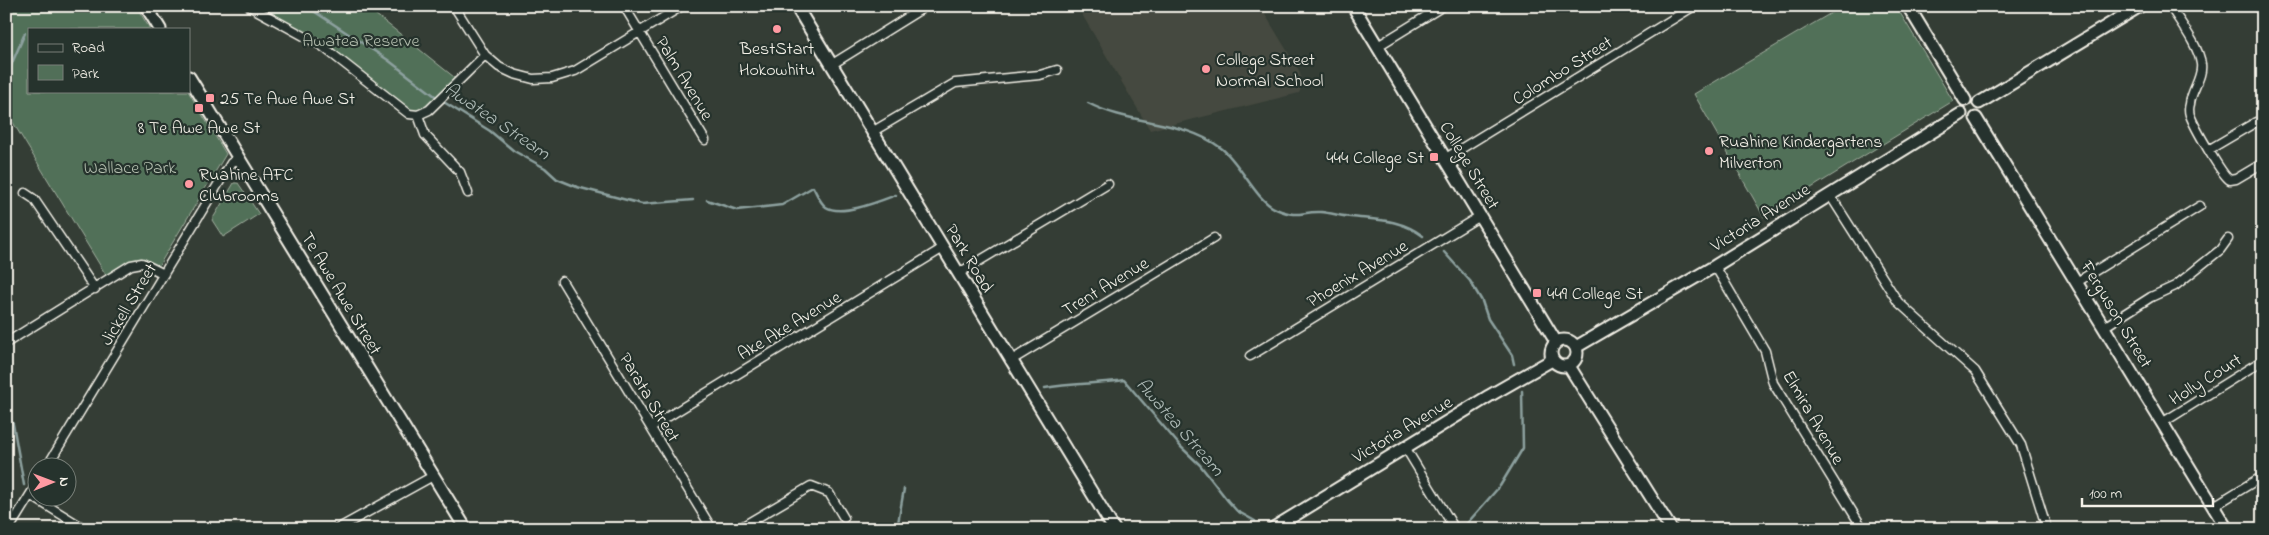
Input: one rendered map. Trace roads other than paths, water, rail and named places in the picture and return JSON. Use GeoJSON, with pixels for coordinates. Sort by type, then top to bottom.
{"type":"FeatureCollection","features":[{"type":"Feature","properties":{"kind":"street"},"geometry":{"type":"LineString","coordinates":[[140,6],[158,26]]}},
{"type":"Feature","properties":{"kind":"street"},"geometry":{"type":"LineString","coordinates":[[146,6],[158,26]]}},
{"type":"Feature","properties":{"kind":"street"},"geometry":{"type":"LineString","coordinates":[[249,6],[322,46],[409,114],[418,115],[429,110],[485,55]]}},
{"type":"Feature","properties":{"kind":"street"},"geometry":{"type":"LineString","coordinates":[[454,6],[485,55],[499,67],[514,74],[533,79],[552,78],[574,71],[682,6]]}},
{"type":"Feature","properties":{"kind":"street","name":"Palm Avenue"},"geometry":{"type":"LineString","coordinates":[[624,6],[705,140]]}},
{"type":"Feature","properties":{"kind":"street","name":"Park Road"},"geometry":{"type":"LineString","coordinates":[[796,6],[944,248],[1010,361],[1114,529]]}},
{"type":"Feature","properties":{"kind":"street"},"geometry":{"type":"LineString","coordinates":[[831,65],[926,6]]}},
{"type":"Feature","properties":{"kind":"street","name":"College Street"},"geometry":{"type":"LineString","coordinates":[[1353,6],[1556,342]]}},
{"type":"Feature","properties":{"kind":"street"},"geometry":{"type":"LineString","coordinates":[[1378,46],[1443,6]]}},
{"type":"Feature","properties":{"kind":"street","name":"Colombo Street"},"geometry":{"type":"LineString","coordinates":[[1446,158],[1694,6]]}},
{"type":"Feature","properties":{"kind":"street"},"geometry":{"type":"LineString","coordinates":[[1908,6],[1965,100]]}},
{"type":"Feature","properties":{"kind":"street"},"geometry":{"type":"LineString","coordinates":[[1979,103],[2140,6]]}},
{"type":"Feature","properties":{"kind":"street"},"geometry":{"type":"LineString","coordinates":[[2170,6],[2198,54],[2201,63],[2201,71],[2190,102],[2190,114],[2225,177],[2230,180],[2236,179],[2263,163]]}},
{"type":"Feature","properties":{"kind":"street"},"geometry":{"type":"LineString","coordinates":[[872,132],[956,83],[1040,75],[1057,70]]}},
{"type":"Feature","properties":{"kind":"street","name":"Te Awe Awe Street"},"geometry":{"type":"LineString","coordinates":[[190,79],[466,529]]}},
{"type":"Feature","properties":{"kind":"street"},"geometry":{"type":"LineString","coordinates":[[1973,99],[1979,103],[1980,113],[1976,118],[1966,119],[1961,114],[1960,106],[1965,100],[1973,99]]}},
{"type":"Feature","properties":{"kind":"street","name":"Victoria Avenue"},"geometry":{"type":"LineString","coordinates":[[1576,347],[1715,266],[1961,114]]}},
{"type":"Feature","properties":{"kind":"street"},"geometry":{"type":"LineString","coordinates":[[418,115],[425,135],[460,172],[468,193]]}},
{"type":"Feature","properties":{"kind":"street","name":"Ferguson Street"},"geometry":{"type":"LineString","coordinates":[[1976,118],[2227,529]]}},
{"type":"Feature","properties":{"kind":"street"},"geometry":{"type":"LineString","coordinates":[[2210,149],[2256,122],[2263,120]]}},
{"type":"Feature","properties":{"kind":"street","name":"Jickell Street"},"geometry":{"type":"LineString","coordinates":[[52,458],[231,163],[238,159]]}},
{"type":"Feature","properties":{"kind":"street"},"geometry":{"type":"LineString","coordinates":[[959,273],[1108,184]]}},
{"type":"Feature","properties":{"kind":"street"},"geometry":{"type":"LineString","coordinates":[[24,193],[34,199],[95,289]]}},
{"type":"Feature","properties":{"kind":"street"},"geometry":{"type":"LineString","coordinates":[[1830,195],[1898,302],[1975,371],[2021,445],[2047,529]]}},
{"type":"Feature","properties":{"kind":"street"},"geometry":{"type":"LineString","coordinates":[[2077,282],[2200,206]]}},
{"type":"Feature","properties":{"kind":"street","name":"Phoenix Avenue"},"geometry":{"type":"LineString","coordinates":[[1250,356],[1480,216]]}},
{"type":"Feature","properties":{"kind":"street","name":"Trent Avenue"},"geometry":{"type":"LineString","coordinates":[[1010,361],[1214,238]]}},
{"type":"Feature","properties":{"kind":"street"},"geometry":{"type":"LineString","coordinates":[[2104,327],[2151,297],[2175,286],[2220,250],[2228,239]]}},
{"type":"Feature","properties":{"kind":"street","name":"Ake Ake Avenue"},"geometry":{"type":"LineString","coordinates":[[651,426],[944,248]]}},
{"type":"Feature","properties":{"kind":"street"},"geometry":{"type":"LineString","coordinates":[[6,343],[95,289],[125,268],[137,263],[147,265],[164,274]]}},
{"type":"Feature","properties":{"kind":"street","name":"Elmira Avenue"},"geometry":{"type":"LineString","coordinates":[[1715,266],[1765,351],[1774,383],[1863,529]]}},
{"type":"Feature","properties":{"kind":"street","name":"Parata Street"},"geometry":{"type":"LineString","coordinates":[[562,281],[712,529]]}},
{"type":"Feature","properties":{"kind":"street"},"geometry":{"type":"LineString","coordinates":[[1566,340],[1576,347],[1577,357],[1569,366],[1560,366],[1552,360],[1550,352],[1556,342],[1566,340]]}},
{"type":"Feature","properties":{"kind":"street","name":"Victoria Avenue"},"geometry":{"type":"LineString","coordinates":[[1272,529],[1552,360]]}},
{"type":"Feature","properties":{"kind":"street","name":"Holly Court"},"geometry":{"type":"LineString","coordinates":[[2162,423],[2263,360]]}},
{"type":"Feature","properties":{"kind":"street"},"geometry":{"type":"LineString","coordinates":[[1569,366],[1670,529]]}},
{"type":"Feature","properties":{"kind":"street"},"geometry":{"type":"LineString","coordinates":[[1405,447],[1455,529]]}},
{"type":"Feature","properties":{"kind":"street"},"geometry":{"type":"LineString","coordinates":[[337,529],[433,476]]}},
{"type":"Feature","properties":{"kind":"street"},"geometry":{"type":"LineString","coordinates":[[2214,506],[2263,476]]}},
{"type":"Feature","properties":{"kind":"street"},"geometry":{"type":"LineString","coordinates":[[738,529],[811,486],[829,492],[844,518]]}},
{"type":"Feature","properties":{"kind":"street"},"geometry":{"type":"LineString","coordinates":[[9,529],[28,498]]}},
{"type":"Feature","properties":{"kind":"street"},"geometry":{"type":"LineString","coordinates":[[51,508],[84,529]]}},
{"type":"Feature","properties":{"kind":"waterway","name":"Awatea Stream"},"geometry":{"type":"LineString","coordinates":[[306,6],[388,60],[439,99],[490,131],[514,151],[545,168],[557,179],[577,187],[642,204],[693,200]]}},
{"type":"Feature","properties":{"kind":"waterway","name":"Awatea Stream"},"geometry":{"type":"LineString","coordinates":[[6,77],[25,33]]}},
{"type":"Feature","properties":{"kind":"waterway","name":"Awatea Stream"},"geometry":{"type":"LineString","coordinates":[[1088,103],[1104,110],[1173,127],[1206,139],[1228,154],[1261,198],[1276,209],[1290,214],[1321,212],[1388,221],[1406,226],[1423,236]]}},
{"type":"Feature","properties":{"kind":"waterway","name":"Awatea Stream"},"geometry":{"type":"LineString","coordinates":[[707,200],[737,210],[782,205],[813,187],[820,201],[826,207],[833,210],[841,210],[861,207],[896,195]]}},
{"type":"Feature","properties":{"kind":"waterway","name":"Awatea Stream"},"geometry":{"type":"LineString","coordinates":[[1444,252],[1470,281],[1482,301],[1488,319],[1512,355],[1514,364]]}},
{"type":"Feature","properties":{"kind":"waterway","name":"Awatea Stream"},"geometry":{"type":"LineString","coordinates":[[1045,388],[1124,380],[1181,447],[1200,465],[1237,511],[1255,521]]}},
{"type":"Feature","properties":{"kind":"waterway","name":"Awatea Stream"},"geometry":{"type":"LineString","coordinates":[[1463,528],[1500,486],[1523,448],[1522,391]]}},
{"type":"Feature","properties":{"kind":"waterway"},"geometry":{"type":"LineString","coordinates":[[6,415],[13,424],[24,485]]}},
{"type":"Feature","properties":{"kind":"waterway"},"geometry":{"type":"LineString","coordinates":[[897,529],[904,489]]}},
{"type":"Feature","properties":{"kind":"place","name":"BestStart Hokowhitu"},"geometry":{"type":"Point","coordinates":[777,29]}},
{"type":"Feature","properties":{"kind":"place","name":"College Street Normal School"},"geometry":{"type":"Point","coordinates":[1206,69]}},
{"type":"Feature","properties":{"kind":"place","name":"25 Te Awe Awe St"},"geometry":{"type":"Point","coordinates":[210,98]}},
{"type":"Feature","properties":{"kind":"place","name":"8 Te Awe Awe St"},"geometry":{"type":"Point","coordinates":[199,108]}},
{"type":"Feature","properties":{"kind":"place","name":"Ruahine Kindergartens Milverton"},"geometry":{"type":"Point","coordinates":[1709,151]}},
{"type":"Feature","properties":{"kind":"place","name":"444 College St"},"geometry":{"type":"Point","coordinates":[1434,157]}},
{"type":"Feature","properties":{"kind":"place","name":"Ruahine AFC Clubrooms"},"geometry":{"type":"Point","coordinates":[189,184]}},
{"type":"Feature","properties":{"kind":"place","name":"449 College St"},"geometry":{"type":"Point","coordinates":[1537,293]}},
{"type":"Feature","properties":{"kind":"park label","name":"Awatea Reserve"},"geometry":{"type":"Point","coordinates":[361,40]}},
{"type":"Feature","properties":{"kind":"park label","name":"Wallace Park"},"geometry":{"type":"Point","coordinates":[130,167]}}]}
